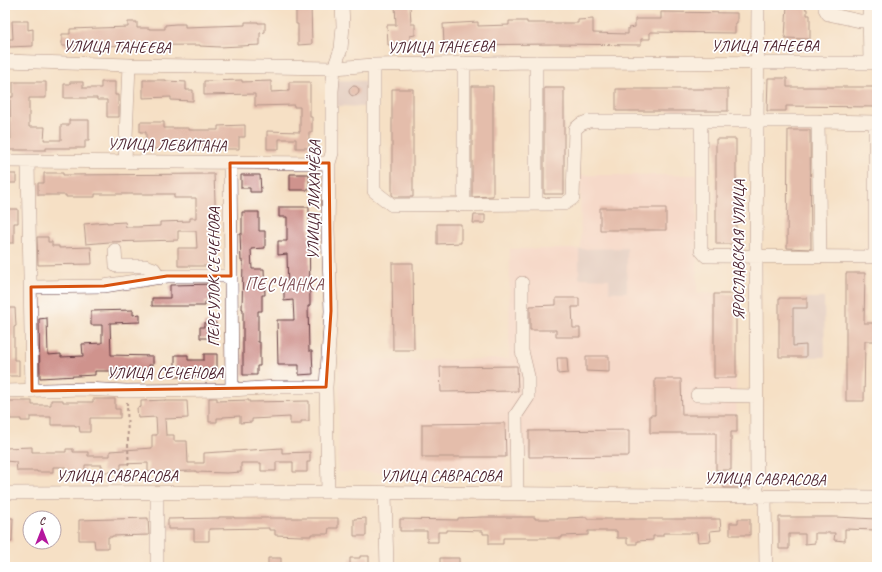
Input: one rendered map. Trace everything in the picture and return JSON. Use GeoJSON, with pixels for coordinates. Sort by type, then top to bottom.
{"type":"FeatureCollection","features":[{"type":"Feature","properties":{"kind":"street","name":"УЛИЦА ЛИХАЧЁВА"},"geometry":{"type":"LineString","coordinates":[[328,492],[326,387],[331,311],[328,229],[329,163],[332,152],[332,91],[334,68],[341,49],[343,26],[342,5]]}},
{"type":"Feature","properties":{"kind":"street","name":"ЯРОСЛАВСКАЯ УЛИЦА"},"geometry":{"type":"LineString","coordinates":[[758,5],[756,396],[766,567]]}},
{"type":"Feature","properties":{"kind":"street"},"geometry":{"type":"LineString","coordinates":[[825,5],[825,9],[828,14],[860,21],[869,21]]}},
{"type":"Feature","properties":{"kind":"street"},"geometry":{"type":"LineString","coordinates":[[869,5],[873,63]]}},
{"type":"Feature","properties":{"kind":"street","name":"УЛИЦА ТАНЕЕВА"},"geometry":{"type":"LineString","coordinates":[[5,61],[129,65],[334,68],[374,65],[536,62],[873,63]]}},
{"type":"Feature","properties":{"kind":"street"},"geometry":{"type":"LineString","coordinates":[[536,62],[536,204]]}},
{"type":"Feature","properties":{"kind":"street"},"geometry":{"type":"LineString","coordinates":[[464,63],[464,205]]}},
{"type":"Feature","properties":{"kind":"street"},"geometry":{"type":"LineString","coordinates":[[125,161],[129,65]]}},
{"type":"Feature","properties":{"kind":"street"},"geometry":{"type":"LineString","coordinates":[[374,65],[374,191],[392,205],[564,204],[573,198],[575,129],[581,124],[589,121],[701,121],[757,121],[818,121],[876,122],[874,257],[706,256],[701,250],[701,121]]}},
{"type":"Feature","properties":{"kind":"street"},"geometry":{"type":"LineString","coordinates":[[818,121],[820,256]]}},
{"type":"Feature","properties":{"kind":"street","name":"УЛИЦА ЛЕВИТАНА"},"geometry":{"type":"LineString","coordinates":[[5,161],[329,163]]}},
{"type":"Feature","properties":{"kind":"street"},"geometry":{"type":"LineString","coordinates":[[28,162],[32,391]]}},
{"type":"Feature","properties":{"kind":"street","name":"ПЕРЕУЛОК СЕЧЕНОВА"},"geometry":{"type":"LineString","coordinates":[[230,163],[232,390]]}},
{"type":"Feature","properties":{"kind":"street"},"geometry":{"type":"LineString","coordinates":[[115,250],[116,266],[145,266],[154,269],[160,278]]}},
{"type":"Feature","properties":{"kind":"street"},"geometry":{"type":"LineString","coordinates":[[31,287],[104,286],[167,276],[231,276]]}},
{"type":"Feature","properties":{"kind":"street"},"geometry":{"type":"LineString","coordinates":[[516,493],[516,415],[528,397],[528,376],[522,351],[522,283]]}},
{"type":"Feature","properties":{"kind":"street","name":"УЛИЦА СЕЧЕНОВА"},"geometry":{"type":"LineString","coordinates":[[5,390],[32,391],[84,389],[126,391],[326,387]]}},
{"type":"Feature","properties":{"kind":"street"},"geometry":{"type":"LineString","coordinates":[[697,395],[756,396]]}},
{"type":"Feature","properties":{"kind":"street","name":"УЛИЦА САВРАСОВА"},"geometry":{"type":"LineString","coordinates":[[5,493],[328,492],[877,497]]}},
{"type":"Feature","properties":{"kind":"street"},"geometry":{"type":"LineString","coordinates":[[157,493],[158,567]]}},
{"type":"Feature","properties":{"kind":"street"},"geometry":{"type":"LineString","coordinates":[[385,493],[387,567]]}},
{"type":"Feature","properties":{"kind":"path"},"geometry":{"type":"LineString","coordinates":[[126,391],[129,484]]}},
{"type":"Feature","properties":{"kind":"highlighted area"},"geometry":{"type":"Polygon","coordinates":[[[230,163],[329,163],[331,311],[326,387],[32,391],[31,287],[104,286],[167,276],[231,276],[230,163]]]}},
{"type":"Feature","properties":{"kind":"shaded area"},"geometry":{"type":"Polygon","coordinates":[[[336,80],[366,81],[366,107],[336,106],[336,80]]]}},
{"type":"Feature","properties":{"kind":"shaded area"},"geometry":{"type":"Polygon","coordinates":[[[580,175],[697,175],[697,293],[714,294],[714,378],[736,378],[737,432],[728,432],[728,441],[731,441],[731,470],[528,471],[528,457],[506,457],[505,473],[338,472],[340,361],[509,359],[510,249],[579,249],[580,278],[627,249],[581,249],[580,175]]]}},
{"type":"Feature","properties":{"kind":"shaded area"},"geometry":{"type":"Polygon","coordinates":[[[627,248],[627,292],[609,292],[609,279],[579,278],[579,249],[627,248]]]}},
{"type":"Feature","properties":{"kind":"shaded area"},"geometry":{"type":"Polygon","coordinates":[[[779,298],[824,298],[825,357],[779,357],[779,298]]]}},
{"type":"Feature","properties":{"kind":"building"},"geometry":{"type":"Polygon","coordinates":[[[296,5],[311,5],[312,44],[298,45],[296,5]]]}},
{"type":"Feature","properties":{"kind":"building"},"geometry":{"type":"Polygon","coordinates":[[[395,5],[410,5],[411,24],[415,24],[415,35],[410,36],[410,44],[388,45],[387,25],[396,25],[395,5]]]}},
{"type":"Feature","properties":{"kind":"building"},"geometry":{"type":"Polygon","coordinates":[[[787,5],[805,5],[807,15],[810,15],[810,39],[785,38],[787,5]]]}},
{"type":"Feature","properties":{"kind":"building"},"geometry":{"type":"Polygon","coordinates":[[[661,12],[737,13],[735,33],[650,32],[650,39],[641,39],[641,45],[444,45],[443,24],[478,22],[478,26],[509,25],[509,21],[527,21],[527,23],[578,23],[578,20],[593,19],[593,33],[628,34],[628,28],[635,27],[635,19],[661,19],[661,12]]]}},
{"type":"Feature","properties":{"kind":"building"},"geometry":{"type":"Polygon","coordinates":[[[12,21],[28,21],[28,30],[33,29],[33,46],[9,47],[9,39],[13,39],[12,21]]]}},
{"type":"Feature","properties":{"kind":"building"},"geometry":{"type":"Polygon","coordinates":[[[128,22],[137,22],[137,28],[165,29],[165,25],[176,24],[185,24],[185,27],[245,25],[245,22],[258,22],[265,23],[265,32],[260,33],[260,45],[220,47],[200,45],[62,46],[62,34],[70,34],[70,29],[128,27],[128,22]]]}},
{"type":"Feature","properties":{"kind":"building"},"geometry":{"type":"Polygon","coordinates":[[[768,78],[787,78],[787,87],[877,87],[877,107],[786,106],[786,111],[767,111],[768,78]]]}},
{"type":"Feature","properties":{"kind":"building"},"geometry":{"type":"Polygon","coordinates":[[[143,80],[186,82],[186,90],[193,90],[193,101],[171,100],[171,97],[143,98],[143,80]]]}},
{"type":"Feature","properties":{"kind":"building"},"geometry":{"type":"Polygon","coordinates":[[[242,80],[242,82],[271,81],[271,92],[289,91],[289,82],[310,82],[310,117],[312,117],[312,132],[309,132],[309,148],[296,148],[296,139],[279,139],[279,149],[267,149],[267,131],[300,132],[300,107],[294,107],[294,105],[255,106],[255,94],[204,95],[204,81],[242,80]]]}},
{"type":"Feature","properties":{"kind":"building"},"geometry":{"type":"Polygon","coordinates":[[[13,82],[46,82],[46,98],[29,98],[29,127],[45,127],[44,140],[61,140],[61,125],[69,125],[69,120],[89,120],[89,140],[85,140],[85,148],[6,150],[6,140],[11,139],[10,97],[13,97],[13,82]]]}},
{"type":"Feature","properties":{"kind":"building"},"geometry":{"type":"Polygon","coordinates":[[[70,82],[83,82],[83,88],[101,88],[101,82],[115,82],[115,95],[118,95],[119,117],[107,117],[107,100],[97,100],[97,98],[64,98],[64,84],[70,84],[70,82]]]}},
{"type":"Feature","properties":{"kind":"building"},"geometry":{"type":"Polygon","coordinates":[[[352,86],[356,86],[358,87],[358,95],[352,96],[349,93],[349,89],[352,86]]]}},
{"type":"Feature","properties":{"kind":"building"},"geometry":{"type":"Polygon","coordinates":[[[472,86],[493,86],[493,196],[472,197],[472,86]]]}},
{"type":"Feature","properties":{"kind":"building"},"geometry":{"type":"Polygon","coordinates":[[[544,88],[564,88],[564,194],[544,194],[544,88]]]}},
{"type":"Feature","properties":{"kind":"building"},"geometry":{"type":"Polygon","coordinates":[[[392,89],[413,89],[413,197],[395,197],[392,195],[392,89]]]}},
{"type":"Feature","properties":{"kind":"building"},"geometry":{"type":"Polygon","coordinates":[[[616,89],[728,89],[728,111],[616,111],[616,89]]]}},
{"type":"Feature","properties":{"kind":"building"},"geometry":{"type":"Polygon","coordinates":[[[140,122],[164,122],[164,128],[189,128],[189,130],[218,130],[218,126],[245,125],[245,137],[239,137],[239,149],[146,149],[146,132],[140,132],[140,122]]]}},
{"type":"Feature","properties":{"kind":"building"},"geometry":{"type":"Polygon","coordinates":[[[788,130],[810,130],[811,249],[787,248],[788,130]]]}},
{"type":"Feature","properties":{"kind":"building"},"geometry":{"type":"Polygon","coordinates":[[[716,139],[736,139],[736,244],[716,244],[716,139]]]}},
{"type":"Feature","properties":{"kind":"building"},"geometry":{"type":"Polygon","coordinates":[[[44,173],[63,173],[63,175],[214,174],[216,228],[212,228],[212,244],[214,244],[214,252],[212,252],[212,266],[178,266],[178,248],[197,248],[196,231],[178,231],[178,240],[86,244],[84,224],[125,222],[126,227],[137,227],[160,226],[160,222],[190,221],[190,218],[196,218],[196,198],[174,198],[174,194],[95,194],[95,197],[38,195],[38,183],[44,183],[44,173]]]}},
{"type":"Feature","properties":{"kind":"building"},"geometry":{"type":"Polygon","coordinates":[[[5,174],[16,174],[16,183],[5,183],[5,174]]]}},
{"type":"Feature","properties":{"kind":"building"},"geometry":{"type":"Polygon","coordinates":[[[290,174],[309,174],[309,190],[290,190],[290,174]]]}},
{"type":"Feature","properties":{"kind":"building"},"geometry":{"type":"Polygon","coordinates":[[[241,175],[260,175],[261,192],[250,192],[250,188],[241,188],[241,175]]]}},
{"type":"Feature","properties":{"kind":"building"},"geometry":{"type":"Polygon","coordinates":[[[279,207],[309,207],[309,351],[312,351],[313,374],[299,375],[299,365],[278,365],[277,320],[294,320],[293,300],[284,301],[284,291],[288,291],[287,254],[278,255],[278,241],[287,241],[287,217],[279,217],[279,207]]]}},
{"type":"Feature","properties":{"kind":"building"},"geometry":{"type":"Polygon","coordinates":[[[600,208],[666,208],[666,230],[600,230],[600,208]]]}},
{"type":"Feature","properties":{"kind":"building"},"geometry":{"type":"Polygon","coordinates":[[[5,209],[18,209],[18,223],[14,223],[14,243],[5,243],[5,209]]]}},
{"type":"Feature","properties":{"kind":"building"},"geometry":{"type":"Polygon","coordinates":[[[242,212],[259,212],[259,231],[265,231],[265,248],[251,249],[252,269],[264,269],[265,295],[262,295],[262,311],[258,311],[260,366],[257,366],[257,375],[243,375],[243,261],[241,261],[240,234],[242,234],[242,212]]]}},
{"type":"Feature","properties":{"kind":"building"},"geometry":{"type":"Polygon","coordinates":[[[474,215],[485,215],[485,223],[473,223],[474,215]]]}},
{"type":"Feature","properties":{"kind":"building"},"geometry":{"type":"Polygon","coordinates":[[[437,224],[461,224],[461,243],[437,244],[437,224]]]}},
{"type":"Feature","properties":{"kind":"building"},"geometry":{"type":"Polygon","coordinates":[[[37,237],[48,237],[48,242],[52,242],[52,246],[59,246],[59,248],[91,247],[92,264],[38,265],[37,237]]]}},
{"type":"Feature","properties":{"kind":"building"},"geometry":{"type":"Polygon","coordinates":[[[392,263],[413,263],[414,350],[393,350],[392,263]]]}},
{"type":"Feature","properties":{"kind":"building"},"geometry":{"type":"Polygon","coordinates":[[[846,273],[865,273],[864,323],[877,323],[877,341],[865,341],[864,401],[846,401],[846,273]]]}},
{"type":"Feature","properties":{"kind":"building"},"geometry":{"type":"Polygon","coordinates":[[[216,284],[217,298],[209,299],[209,302],[205,302],[205,306],[152,306],[152,298],[170,298],[170,285],[216,284]]]}},
{"type":"Feature","properties":{"kind":"building"},"geometry":{"type":"Polygon","coordinates":[[[714,294],[736,294],[736,378],[714,378],[714,294]]]}},
{"type":"Feature","properties":{"kind":"building"},"geometry":{"type":"Polygon","coordinates":[[[556,298],[579,298],[579,307],[572,307],[573,328],[580,328],[580,337],[556,337],[556,330],[530,330],[530,306],[556,305],[556,298]]]}},
{"type":"Feature","properties":{"kind":"building"},"geometry":{"type":"Polygon","coordinates":[[[779,298],[807,298],[807,308],[793,308],[793,346],[806,345],[806,357],[779,357],[779,298]]]}},
{"type":"Feature","properties":{"kind":"building"},"geometry":{"type":"Polygon","coordinates":[[[5,308],[15,308],[16,326],[14,327],[14,360],[19,360],[19,376],[5,376],[5,308]]]}},
{"type":"Feature","properties":{"kind":"building"},"geometry":{"type":"Polygon","coordinates":[[[133,310],[133,315],[140,314],[140,322],[110,323],[111,355],[153,356],[153,365],[149,365],[149,377],[111,377],[111,371],[95,371],[95,375],[40,378],[39,319],[47,318],[48,355],[61,354],[61,357],[83,356],[82,344],[102,343],[102,325],[91,325],[91,311],[133,310]]]}},
{"type":"Feature","properties":{"kind":"building"},"geometry":{"type":"Polygon","coordinates":[[[204,323],[216,323],[216,338],[200,338],[200,327],[204,327],[204,323]]]}},
{"type":"Feature","properties":{"kind":"building"},"geometry":{"type":"Polygon","coordinates":[[[204,354],[217,354],[217,376],[175,377],[175,355],[188,355],[188,360],[204,360],[204,354]]]}},
{"type":"Feature","properties":{"kind":"building"},"geometry":{"type":"Polygon","coordinates":[[[586,356],[609,356],[609,372],[586,371],[586,356]]]}},
{"type":"Feature","properties":{"kind":"building"},"geometry":{"type":"Polygon","coordinates":[[[557,358],[567,358],[568,373],[558,374],[557,358]]]}},
{"type":"Feature","properties":{"kind":"building"},"geometry":{"type":"Polygon","coordinates":[[[517,366],[518,391],[441,392],[440,367],[517,366]]]}},
{"type":"Feature","properties":{"kind":"building"},"geometry":{"type":"Polygon","coordinates":[[[655,379],[681,379],[682,415],[737,415],[737,432],[731,432],[731,470],[716,470],[716,433],[650,433],[650,415],[655,415],[655,379]]]}},
{"type":"Feature","properties":{"kind":"building"},"geometry":{"type":"Polygon","coordinates":[[[209,398],[217,398],[217,401],[249,400],[249,402],[309,401],[309,421],[301,421],[301,424],[290,424],[290,417],[252,419],[252,422],[240,423],[240,416],[217,418],[217,422],[209,422],[209,398]]]}},
{"type":"Feature","properties":{"kind":"building"},"geometry":{"type":"Polygon","coordinates":[[[93,399],[115,399],[115,409],[120,409],[120,418],[90,418],[90,432],[80,432],[79,426],[75,425],[51,425],[51,417],[30,417],[30,421],[10,419],[9,401],[32,401],[32,405],[51,405],[51,400],[63,400],[63,402],[93,402],[93,399]]]}},
{"type":"Feature","properties":{"kind":"building"},"geometry":{"type":"Polygon","coordinates":[[[141,401],[187,401],[188,418],[165,419],[166,435],[174,435],[174,441],[187,441],[188,463],[204,463],[204,453],[282,448],[282,453],[310,452],[310,462],[307,462],[307,472],[293,472],[293,462],[276,462],[276,471],[261,471],[261,463],[241,463],[241,472],[227,473],[196,471],[148,472],[148,463],[121,464],[121,469],[115,469],[115,472],[102,472],[102,465],[85,465],[85,472],[66,474],[66,467],[53,467],[53,472],[17,471],[16,462],[5,461],[5,448],[32,447],[32,452],[66,452],[66,449],[73,449],[73,452],[88,452],[88,456],[110,456],[110,451],[152,448],[152,435],[157,435],[156,417],[138,418],[137,408],[141,407],[141,401]]]}},
{"type":"Feature","properties":{"kind":"building"},"geometry":{"type":"Polygon","coordinates":[[[505,423],[506,457],[422,457],[422,424],[505,423]]]}},
{"type":"Feature","properties":{"kind":"building"},"geometry":{"type":"Polygon","coordinates":[[[629,430],[629,456],[529,457],[529,431],[629,430]]]}},
{"type":"Feature","properties":{"kind":"building"},"geometry":{"type":"Polygon","coordinates":[[[724,479],[747,479],[747,488],[724,488],[724,479]]]}},
{"type":"Feature","properties":{"kind":"building"},"geometry":{"type":"Polygon","coordinates":[[[219,517],[338,518],[338,528],[329,528],[328,534],[311,534],[311,536],[275,535],[275,530],[269,530],[269,528],[209,529],[209,541],[194,541],[194,529],[168,529],[168,519],[219,517]]]}},
{"type":"Feature","properties":{"kind":"building"},"geometry":{"type":"Polygon","coordinates":[[[535,517],[535,519],[568,519],[587,517],[587,519],[720,519],[721,530],[710,531],[711,541],[698,542],[697,533],[663,533],[663,536],[653,536],[653,540],[637,541],[637,544],[627,544],[627,538],[617,538],[617,531],[588,531],[588,535],[562,536],[562,538],[503,538],[503,544],[489,544],[489,534],[483,534],[483,531],[447,530],[447,532],[438,532],[438,542],[427,542],[427,531],[400,531],[400,519],[458,520],[458,518],[535,517]]]}},
{"type":"Feature","properties":{"kind":"building"},"geometry":{"type":"Polygon","coordinates":[[[779,517],[877,519],[877,530],[845,529],[845,541],[834,540],[835,533],[815,533],[815,543],[805,544],[805,534],[789,534],[789,549],[779,549],[779,517]]]}},
{"type":"Feature","properties":{"kind":"building"},"geometry":{"type":"Polygon","coordinates":[[[5,518],[13,518],[12,542],[5,542],[5,518]]]}},
{"type":"Feature","properties":{"kind":"building"},"geometry":{"type":"Polygon","coordinates":[[[148,518],[149,535],[108,537],[108,548],[95,548],[94,540],[79,540],[79,520],[148,518]]]}},
{"type":"Feature","properties":{"kind":"building"},"geometry":{"type":"Polygon","coordinates":[[[366,518],[366,536],[354,536],[354,519],[366,518]]]}},
{"type":"Feature","properties":{"kind":"building"},"geometry":{"type":"Polygon","coordinates":[[[738,519],[750,519],[750,535],[730,535],[730,523],[738,523],[738,519]]]}},
{"type":"Feature","properties":{"kind":"building"},"geometry":{"type":"Polygon","coordinates":[[[360,556],[369,556],[369,567],[350,567],[350,558],[360,558],[360,556]]]}},
{"type":"Feature","properties":{"kind":"building"},"geometry":{"type":"Polygon","coordinates":[[[268,558],[281,558],[281,567],[268,567],[268,558]]]}},
{"type":"Feature","properties":{"kind":"building"},"geometry":{"type":"Polygon","coordinates":[[[440,558],[459,558],[459,567],[440,567],[440,558]]]}},
{"type":"Feature","properties":{"kind":"district","name":"ПЕСЧАНКА"},"geometry":{"type":"Point","coordinates":[285,284]}}]}
